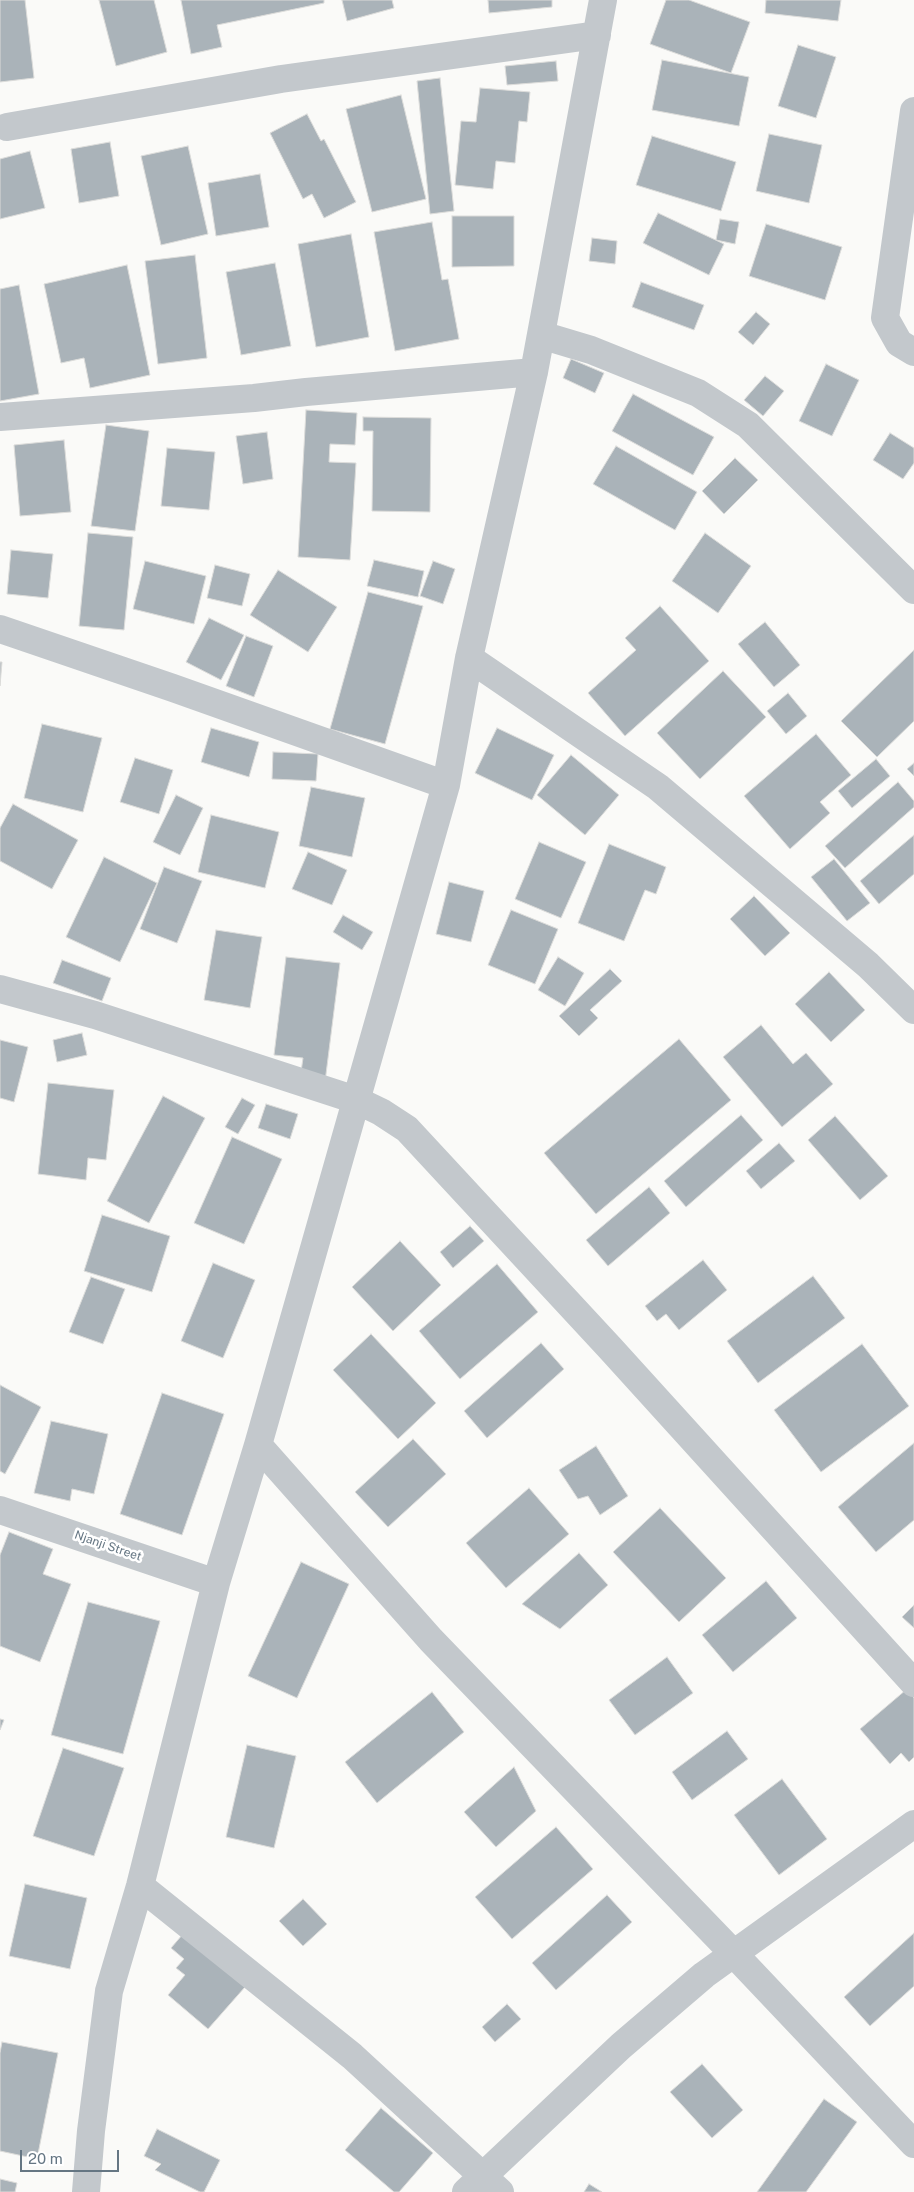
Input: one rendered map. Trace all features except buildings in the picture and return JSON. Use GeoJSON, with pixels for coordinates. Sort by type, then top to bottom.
{"type":"FeatureCollection","features":[{"type":"Feature","properties":{"kind":"street"},"geometry":{"type":"LineString","coordinates":[[86,2192],[91,2131],[109,1990],[140,1886],[216,1583],[258,1445],[446,785],[469,658],[534,372],[603,0]]}},
{"type":"Feature","properties":{"kind":"street"},"geometry":{"type":"LineString","coordinates":[[6,127],[282,80],[597,35]]}},
{"type":"Feature","properties":{"kind":"street"},"geometry":{"type":"LineString","coordinates":[[914,111],[885,318],[899,343],[914,352]]}},
{"type":"Feature","properties":{"kind":"street"},"geometry":{"type":"LineString","coordinates":[[541,335],[590,350],[698,393],[748,425],[914,590]]}},
{"type":"Feature","properties":{"kind":"street"},"geometry":{"type":"LineString","coordinates":[[0,416],[254,398],[534,372]]}},
{"type":"Feature","properties":{"kind":"street"},"geometry":{"type":"LineString","coordinates":[[0,629],[446,785]]}},
{"type":"Feature","properties":{"kind":"street"},"geometry":{"type":"LineString","coordinates":[[469,658],[658,787],[868,965],[914,1010]]}},
{"type":"Feature","properties":{"kind":"street"},"geometry":{"type":"LineString","coordinates":[[0,989],[95,1015],[356,1100],[381,1112],[407,1129],[610,1348],[914,1683]]}},
{"type":"Feature","properties":{"kind":"street"},"geometry":{"type":"LineString","coordinates":[[258,1445],[431,1640],[734,1954],[914,2144]]}},
{"type":"Feature","properties":{"kind":"street","name":"Njanji Street"},"geometry":{"type":"LineString","coordinates":[[0,1510],[216,1583]]}},
{"type":"Feature","properties":{"kind":"street"},"geometry":{"type":"LineString","coordinates":[[140,1886],[352,2056],[483,2187],[621,2046],[704,1975],[914,1824]]}}]}
